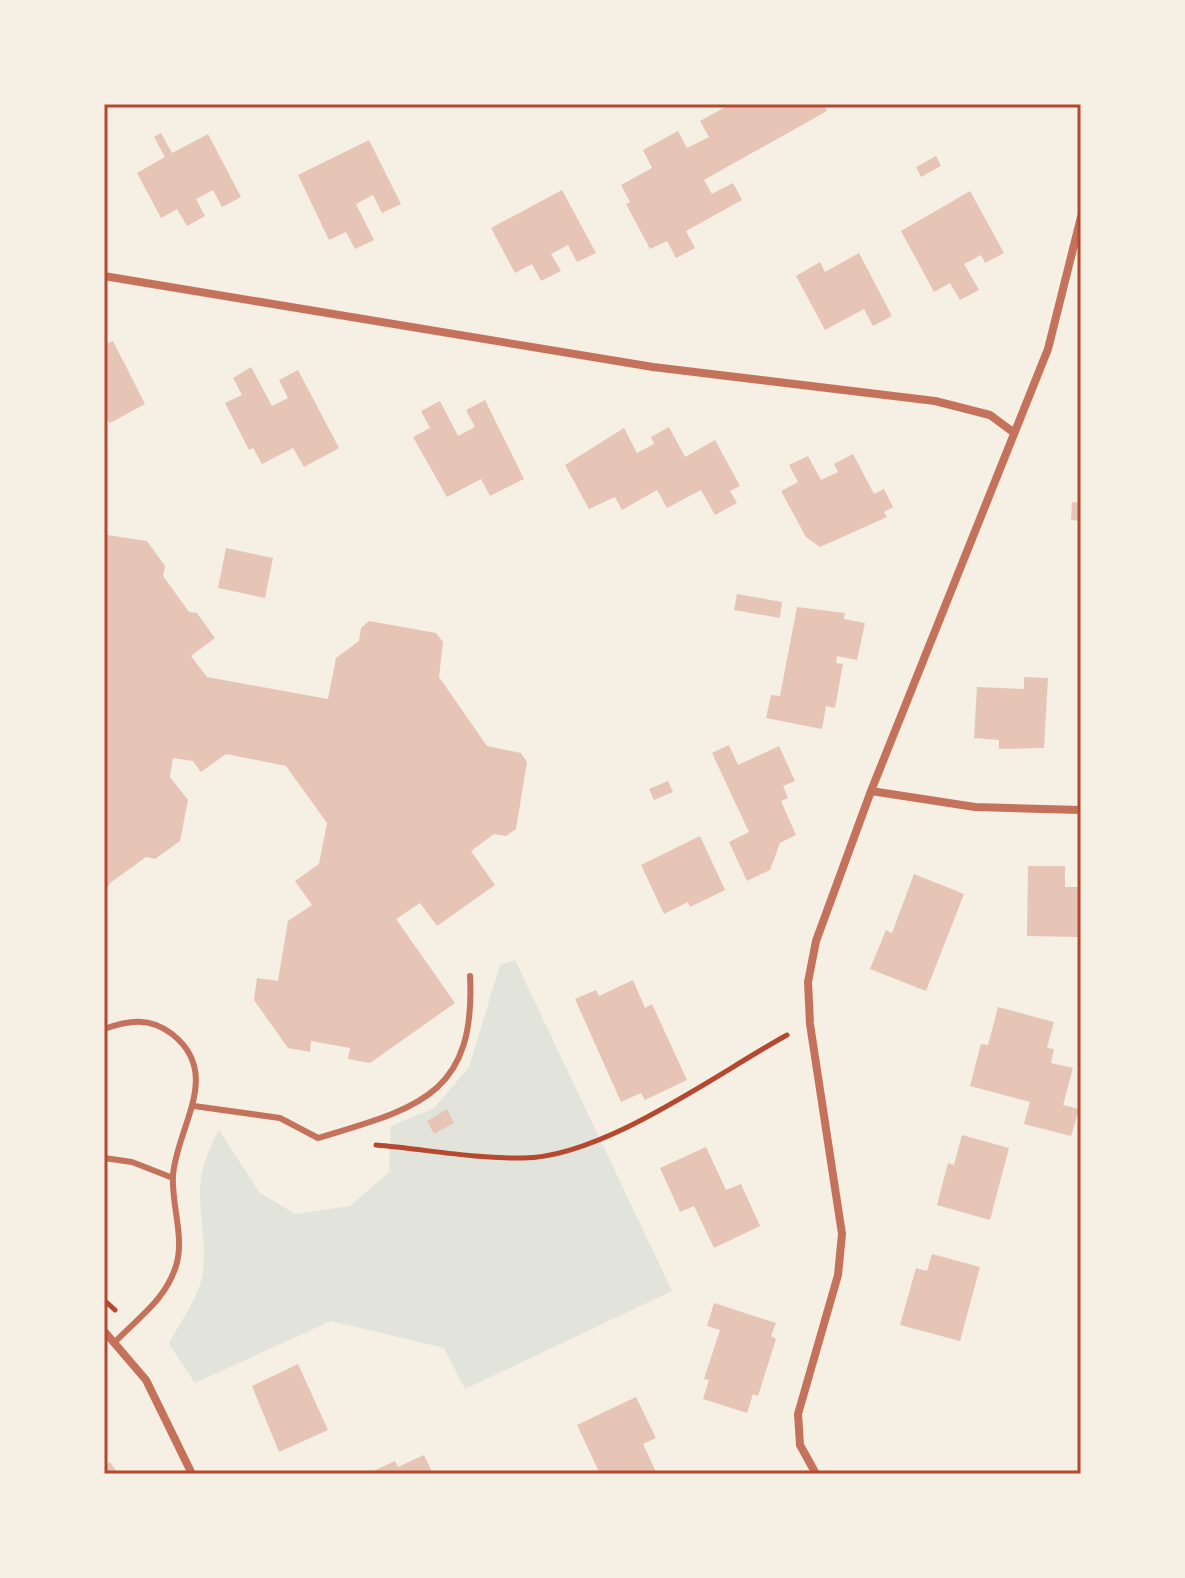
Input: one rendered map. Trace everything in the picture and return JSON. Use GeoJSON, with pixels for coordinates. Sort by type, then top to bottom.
{"type":"FeatureCollection","features":[{"type":"Feature","properties":{"kind":"street"},"geometry":{"type":"LineString","coordinates":[[816,1474],[800,1445],[798,1414],[838,1275],[842,1234],[810,1024],[808,982],[816,941],[871,791],[1048,349],[1081,217]]}},
{"type":"Feature","properties":{"kind":"street"},"geometry":{"type":"LineString","coordinates":[[104,276],[653,367],[935,401],[990,415],[1013,432]]}},
{"type":"Feature","properties":{"kind":"street"},"geometry":{"type":"LineString","coordinates":[[871,791],[975,807],[1081,810]]}},
{"type":"Feature","properties":{"kind":"street"},"geometry":{"type":"LineString","coordinates":[[104,1331],[116,1341],[146,1380],[192,1474]]}},
{"type":"Feature","properties":{"kind":"lane"},"geometry":{"type":"LineString","coordinates":[[194,1106],[280,1118],[318,1138],[405,1109],[431,1094],[459,1064],[472,1012],[470,976]]}},
{"type":"Feature","properties":{"kind":"lane"},"geometry":{"type":"LineString","coordinates":[[104,1029],[144,1020],[166,1030],[186,1045],[197,1070],[194,1106],[176,1151],[173,1178],[177,1264],[164,1293],[151,1310],[116,1341]]}},
{"type":"Feature","properties":{"kind":"lane"},"geometry":{"type":"LineString","coordinates":[[104,1158],[132,1162],[173,1178]]}},
{"type":"Feature","properties":{"kind":"path"},"geometry":{"type":"LineString","coordinates":[[366,1144],[523,1158],[560,1153],[587,1144],[696,1091],[739,1061],[810,1024]]}},
{"type":"Feature","properties":{"kind":"shaded area"},"geometry":{"type":"Polygon","coordinates":[[[515,960],[672,1291],[465,1389],[444,1348],[331,1321],[195,1383],[169,1344],[201,1280],[204,1250],[200,1186],[209,1151],[219,1130],[259,1192],[295,1214],[350,1206],[389,1172],[391,1126],[434,1108],[469,1067],[500,965],[515,960]]]}},
{"type":"Feature","properties":{"kind":"building"},"geometry":{"type":"Polygon","coordinates":[[[731,104],[823,104],[827,111],[704,180],[712,194],[733,183],[742,200],[686,231],[695,248],[676,258],[667,241],[650,249],[626,204],[630,202],[621,185],[652,168],[643,150],[678,131],[687,148],[709,137],[700,121],[731,104]]]}},
{"type":"Feature","properties":{"kind":"building"},"geometry":{"type":"Polygon","coordinates":[[[161,133],[172,153],[208,134],[241,197],[222,207],[213,190],[196,199],[205,216],[187,226],[177,209],[161,218],[137,173],[165,157],[154,137],[161,133]]]}},
{"type":"Feature","properties":{"kind":"building"},"geometry":{"type":"Polygon","coordinates":[[[369,140],[401,204],[382,213],[373,195],[356,204],[374,240],[355,249],[346,232],[329,240],[298,175],[369,140]]]}},
{"type":"Feature","properties":{"kind":"building"},"geometry":{"type":"Polygon","coordinates":[[[936,156],[941,166],[921,177],[916,167],[936,156]]]}},
{"type":"Feature","properties":{"kind":"building"},"geometry":{"type":"Polygon","coordinates":[[[562,190],[596,253],[577,262],[568,245],[551,254],[561,271],[541,281],[532,264],[515,273],[491,228],[562,190]]]}},
{"type":"Feature","properties":{"kind":"building"},"geometry":{"type":"Polygon","coordinates":[[[970,191],[1004,253],[985,263],[981,255],[964,264],[979,290],[960,300],[950,283],[934,292],[901,231],[970,191]]]}},
{"type":"Feature","properties":{"kind":"building"},"geometry":{"type":"Polygon","coordinates":[[[859,253],[892,316],[873,326],[864,309],[825,330],[796,276],[820,262],[825,272],[859,253]]]}},
{"type":"Feature","properties":{"kind":"building"},"geometry":{"type":"Polygon","coordinates":[[[113,341],[145,404],[110,423],[104,418],[104,345],[113,341]]]}},
{"type":"Feature","properties":{"kind":"building"},"geometry":{"type":"Polygon","coordinates":[[[251,367],[272,406],[288,398],[279,380],[298,370],[339,448],[304,467],[293,448],[262,464],[253,448],[249,450],[225,403],[242,395],[233,378],[251,367]]]}},
{"type":"Feature","properties":{"kind":"building"},"geometry":{"type":"Polygon","coordinates":[[[485,400],[524,479],[490,496],[481,479],[447,497],[413,437],[430,428],[421,411],[440,401],[458,436],[475,427],[466,410],[485,400]]]}},
{"type":"Feature","properties":{"kind":"building"},"geometry":{"type":"Polygon","coordinates":[[[669,427],[685,457],[715,440],[740,486],[730,491],[737,503],[715,515],[701,490],[667,508],[657,490],[622,510],[615,497],[589,509],[565,465],[624,428],[637,453],[654,444],[651,437],[669,427]]]}},
{"type":"Feature","properties":{"kind":"building"},"geometry":{"type":"Polygon","coordinates":[[[853,454],[874,494],[884,489],[893,507],[884,512],[887,517],[820,547],[806,537],[781,491],[798,482],[789,465],[808,456],[821,480],[838,472],[834,464],[853,454]]]}},
{"type":"Feature","properties":{"kind":"building"},"geometry":{"type":"Polygon","coordinates":[[[1072,502],[1081,503],[1081,521],[1071,520],[1072,502]]]}},
{"type":"Feature","properties":{"kind":"building"},"geometry":{"type":"Polygon","coordinates":[[[104,537],[147,541],[165,566],[163,576],[189,612],[197,613],[215,638],[191,656],[207,677],[328,699],[336,658],[359,641],[361,628],[369,621],[436,633],[443,642],[439,677],[487,746],[521,753],[527,762],[516,829],[506,836],[494,834],[471,851],[495,885],[437,926],[420,903],[396,919],[455,1003],[370,1063],[348,1059],[350,1048],[311,1041],[310,1052],[288,1048],[254,1000],[257,978],[278,981],[288,921],[312,905],[295,881],[319,864],[327,823],[286,766],[226,754],[201,772],[193,761],[173,758],[170,777],[188,800],[180,841],[155,859],[146,857],[110,883],[104,895],[104,537]]]}},
{"type":"Feature","properties":{"kind":"building"},"geometry":{"type":"Polygon","coordinates":[[[226,548],[273,558],[265,598],[218,588],[226,548]]]}},
{"type":"Feature","properties":{"kind":"building"},"geometry":{"type":"Polygon","coordinates":[[[737,594],[782,602],[780,618],[734,610],[737,594]]]}},
{"type":"Feature","properties":{"kind":"building"},"geometry":{"type":"Polygon","coordinates":[[[797,607],[845,613],[844,619],[865,623],[857,660],[837,656],[836,663],[843,664],[835,708],[826,706],[822,729],[766,718],[771,695],[780,696],[797,607]]]}},
{"type":"Feature","properties":{"kind":"building"},"geometry":{"type":"Polygon","coordinates":[[[1024,677],[1048,678],[1044,748],[999,749],[999,740],[974,738],[977,687],[1024,689],[1024,677]]]}},
{"type":"Feature","properties":{"kind":"building"},"geometry":{"type":"Polygon","coordinates":[[[729,745],[738,765],[779,746],[795,781],[783,786],[788,798],[781,801],[796,835],[780,843],[770,870],[747,881],[729,842],[749,832],[712,753],[729,745]]]}},
{"type":"Feature","properties":{"kind":"building"},"geometry":{"type":"Polygon","coordinates":[[[668,781],[673,792],[654,800],[649,789],[668,781]]]}},
{"type":"Feature","properties":{"kind":"building"},"geometry":{"type":"Polygon","coordinates":[[[700,836],[725,890],[690,907],[688,902],[664,914],[641,865],[700,836]]]}},
{"type":"Feature","properties":{"kind":"building"},"geometry":{"type":"Polygon","coordinates":[[[1028,866],[1065,866],[1065,887],[1081,887],[1081,937],[1027,936],[1028,866]]]}},
{"type":"Feature","properties":{"kind":"building"},"geometry":{"type":"Polygon","coordinates":[[[914,874],[964,894],[926,991],[870,969],[886,930],[892,933],[914,874]]]}},
{"type":"Feature","properties":{"kind":"building"},"geometry":{"type":"Polygon","coordinates":[[[633,980],[645,1008],[652,1004],[687,1080],[645,1100],[641,1093],[621,1102],[575,999],[596,990],[599,996],[633,980]]]}},
{"type":"Feature","properties":{"kind":"building"},"geometry":{"type":"Polygon","coordinates":[[[998,1007],[1054,1022],[1047,1048],[1054,1049],[1051,1063],[1073,1068],[1063,1105],[1079,1109],[1071,1136],[1024,1124],[1030,1102],[970,1086],[981,1044],[988,1045],[998,1007]]]}},
{"type":"Feature","properties":{"kind":"building"},"geometry":{"type":"Polygon","coordinates":[[[447,1109],[454,1123],[434,1134],[427,1121],[447,1109]]]}},
{"type":"Feature","properties":{"kind":"building"},"geometry":{"type":"Polygon","coordinates":[[[962,1135],[1009,1148],[990,1220],[937,1205],[948,1163],[954,1165],[962,1135]]]}},
{"type":"Feature","properties":{"kind":"building"},"geometry":{"type":"Polygon","coordinates":[[[706,1147],[726,1190],[741,1184],[760,1226],[714,1248],[694,1206],[680,1212],[660,1168],[706,1147]]]}},
{"type":"Feature","properties":{"kind":"building"},"geometry":{"type":"Polygon","coordinates":[[[932,1254],[980,1267],[960,1341],[900,1325],[916,1268],[927,1271],[932,1254]]]}},
{"type":"Feature","properties":{"kind":"building"},"geometry":{"type":"Polygon","coordinates":[[[714,1303],[776,1323],[771,1336],[776,1339],[758,1396],[753,1394],[747,1413],[703,1399],[709,1380],[704,1379],[720,1330],[707,1326],[714,1303]]]}},
{"type":"Feature","properties":{"kind":"building"},"geometry":{"type":"Polygon","coordinates":[[[298,1364],[328,1430],[279,1452],[252,1386],[298,1364]]]}},
{"type":"Feature","properties":{"kind":"building"},"geometry":{"type":"Polygon","coordinates":[[[636,1397],[656,1438],[643,1444],[657,1474],[600,1474],[577,1425],[636,1397]]]}},
{"type":"Feature","properties":{"kind":"building"},"geometry":{"type":"Polygon","coordinates":[[[424,1455],[433,1474],[367,1474],[395,1461],[398,1467],[424,1455]]]}},
{"type":"Feature","properties":{"kind":"building"},"geometry":{"type":"Polygon","coordinates":[[[110,1462],[118,1474],[104,1474],[104,1466],[110,1462]]]}}]}
